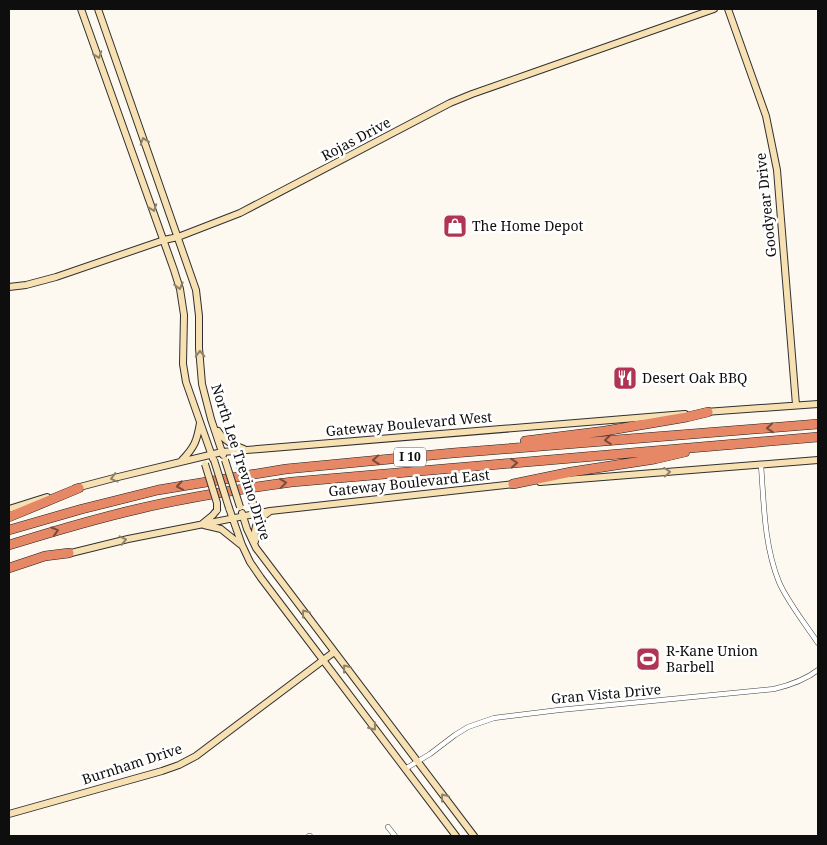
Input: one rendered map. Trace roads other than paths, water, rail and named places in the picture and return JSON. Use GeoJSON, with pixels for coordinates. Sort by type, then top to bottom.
{"type":"FeatureCollection","features":[{"type":"Feature","properties":{"kind":"highway"},"geometry":{"type":"LineString","coordinates":[[453,453],[500,444],[605,432],[687,418],[708,412]]}},
{"type":"Feature","properties":{"kind":"highway","name":"I 10"},"geometry":{"type":"LineString","coordinates":[[9,530],[122,498],[167,488],[286,469],[453,453],[818,424]]}},
{"type":"Feature","properties":{"kind":"highway","name":"I 10"},"geometry":{"type":"LineString","coordinates":[[9,545],[138,509],[268,485],[818,437]]}},
{"type":"Feature","properties":{"kind":"highway"},"geometry":{"type":"LineString","coordinates":[[513,484],[571,472],[655,459],[702,447]]}},
{"type":"Feature","properties":{"kind":"highway"},"geometry":{"type":"LineString","coordinates":[[9,517],[79,488]]}},
{"type":"Feature","properties":{"kind":"highway"},"geometry":{"type":"LineString","coordinates":[[9,569],[45,556],[69,553]]}},
{"type":"Feature","properties":{"kind":"main road","name":"North Lee Trevino Drive"},"geometry":{"type":"LineString","coordinates":[[82,9],[176,278],[184,316],[186,382],[242,545],[250,562],[261,578],[456,836]]}},
{"type":"Feature","properties":{"kind":"main road","name":"North Lee Trevino Drive"},"geometry":{"type":"LineString","coordinates":[[98,9],[196,290],[199,316],[200,373],[205,397],[247,529],[256,548],[474,836]]}},
{"type":"Feature","properties":{"kind":"main road","name":"Rojas Drive"},"geometry":{"type":"LineString","coordinates":[[9,287],[26,285],[56,277],[164,240],[178,237],[240,213],[450,103],[714,9]]}},
{"type":"Feature","properties":{"kind":"main road","name":"Goodyear Drive"},"geometry":{"type":"LineString","coordinates":[[728,9],[766,116],[777,170],[796,406]]}},
{"type":"Feature","properties":{"kind":"main road","name":"Gateway Boulevard West"},"geometry":{"type":"LineString","coordinates":[[9,509],[114,478],[193,459],[213,457],[222,452],[818,404]]}},
{"type":"Feature","properties":{"kind":"main road"},"geometry":{"type":"LineString","coordinates":[[211,419],[223,438],[233,446],[248,450]]}},
{"type":"Feature","properties":{"kind":"main road"},"geometry":{"type":"LineString","coordinates":[[181,462],[195,445],[200,422]]}},
{"type":"Feature","properties":{"kind":"main road"},"geometry":{"type":"LineString","coordinates":[[248,450],[241,456],[239,464],[252,502],[254,506],[270,511]]}},
{"type":"Feature","properties":{"kind":"main road"},"geometry":{"type":"LineString","coordinates":[[193,459],[206,464],[217,503],[217,510],[201,525]]}},
{"type":"Feature","properties":{"kind":"main road","name":"Gateway Boulevard East"},"geometry":{"type":"LineString","coordinates":[[69,553],[128,539],[270,511],[513,484],[818,460]]}},
{"type":"Feature","properties":{"kind":"main road"},"geometry":{"type":"LineString","coordinates":[[256,548],[254,531],[262,517],[270,511]]}},
{"type":"Feature","properties":{"kind":"main road"},"geometry":{"type":"LineString","coordinates":[[201,525],[221,529],[242,545]]}},
{"type":"Feature","properties":{"kind":"main road","name":"Burnham Drive"},"geometry":{"type":"LineString","coordinates":[[9,814],[178,765],[196,756],[334,652]]}},
{"type":"Feature","properties":{"kind":"street"},"geometry":{"type":"LineString","coordinates":[[761,465],[767,538],[772,562],[782,587],[818,643]]}},
{"type":"Feature","properties":{"kind":"street","name":"Gran Vista Drive"},"geometry":{"type":"LineString","coordinates":[[405,769],[468,727],[488,719],[559,710],[774,689],[801,681],[818,670]]}},
{"type":"Feature","properties":{"kind":"street"},"geometry":{"type":"LineString","coordinates":[[388,827],[395,836]]}},
{"type":"Feature","properties":{"kind":"place","name":"The Home Depot"},"geometry":{"type":"Point","coordinates":[455,226]}},
{"type":"Feature","properties":{"kind":"place","name":"Desert Oak BBQ"},"geometry":{"type":"Point","coordinates":[625,378]}},
{"type":"Feature","properties":{"kind":"place","name":"R-Kane Union Barbell"},"geometry":{"type":"Point","coordinates":[648,659]}}]}
